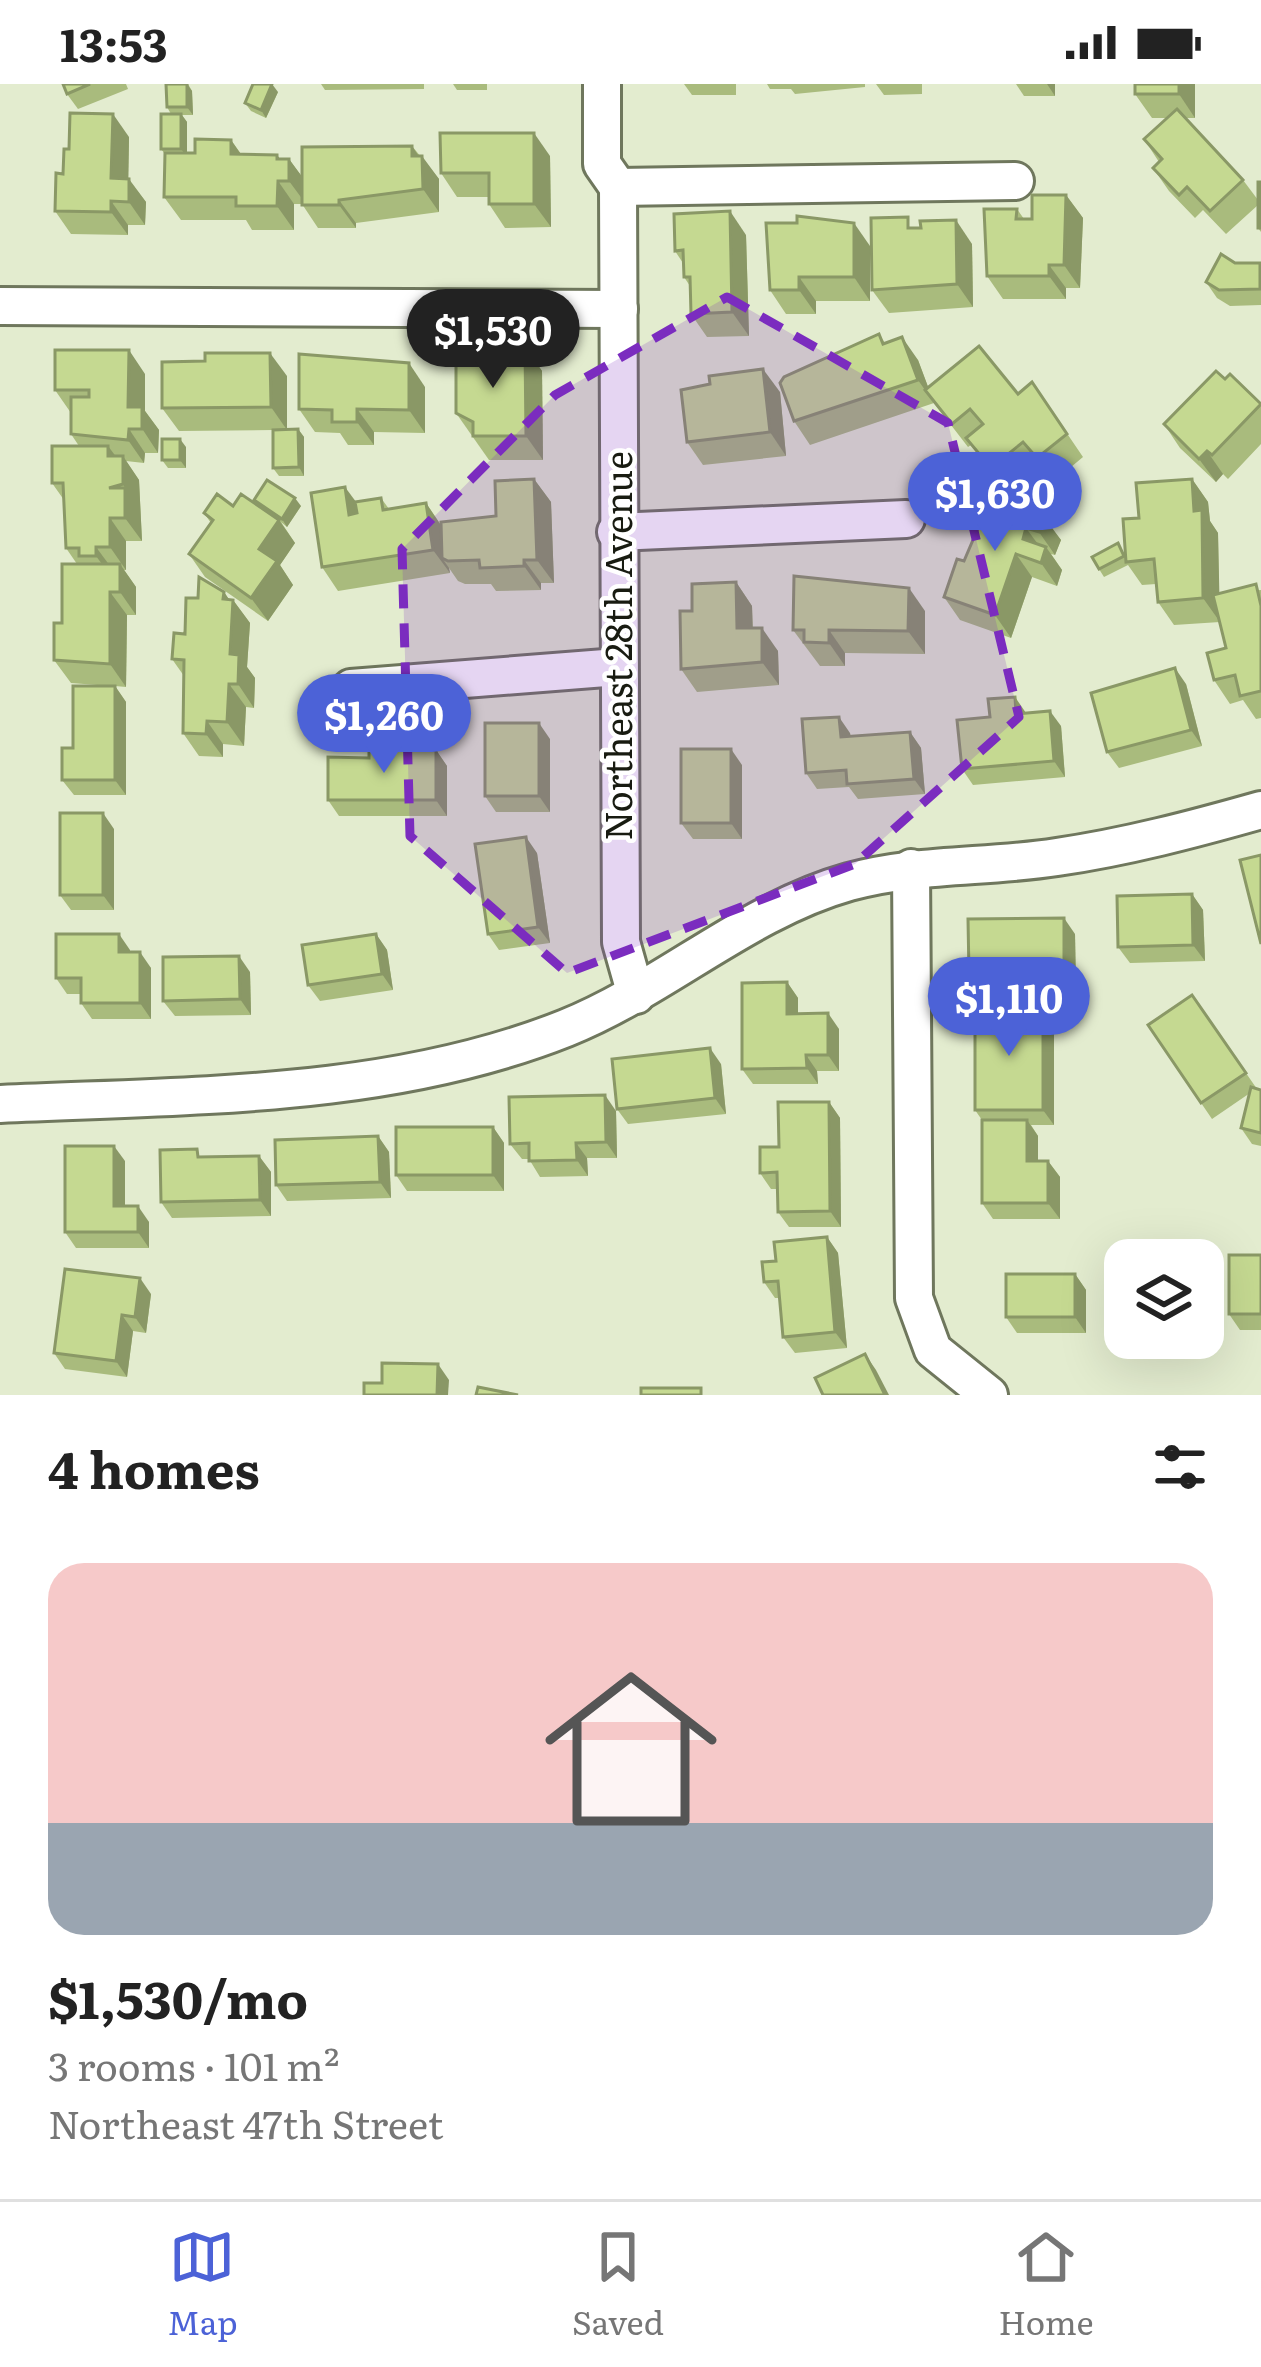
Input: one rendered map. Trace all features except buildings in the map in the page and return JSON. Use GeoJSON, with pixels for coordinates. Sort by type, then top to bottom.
{"type":"FeatureCollection","features":[{"type":"Feature","properties":{"kind":"street","name":"Northeast 28th Avenue"},"geometry":{"type":"LineString","coordinates":[[602,84],[602,164],[617,187],[621,942],[636,995]]}},
{"type":"Feature","properties":{"kind":"street"},"geometry":{"type":"LineString","coordinates":[[617,187],[1015,182]]}},
{"type":"Feature","properties":{"kind":"street"},"geometry":{"type":"LineString","coordinates":[[0,306],[619,309]]}},
{"type":"Feature","properties":{"kind":"street"},"geometry":{"type":"LineString","coordinates":[[616,532],[905,519]]}},
{"type":"Feature","properties":{"kind":"street"},"geometry":{"type":"LineString","coordinates":[[350,688],[617,667]]}},
{"type":"Feature","properties":{"kind":"street"},"geometry":{"type":"LineString","coordinates":[[0,1104],[248,1093],[374,1078],[503,1050],[636,995],[772,913],[847,883],[911,868],[1055,858],[1261,810]]}},
{"type":"Feature","properties":{"kind":"street"},"geometry":{"type":"LineString","coordinates":[[911,868],[914,1298],[933,1350],[989,1395]]}},
{"type":"Feature","properties":{"kind":"highlighted area"},"geometry":{"type":"Polygon","coordinates":[[[727,297],[948,423],[1019,717],[855,864],[567,973],[410,836],[402,549],[555,395],[727,297]]]}}]}
